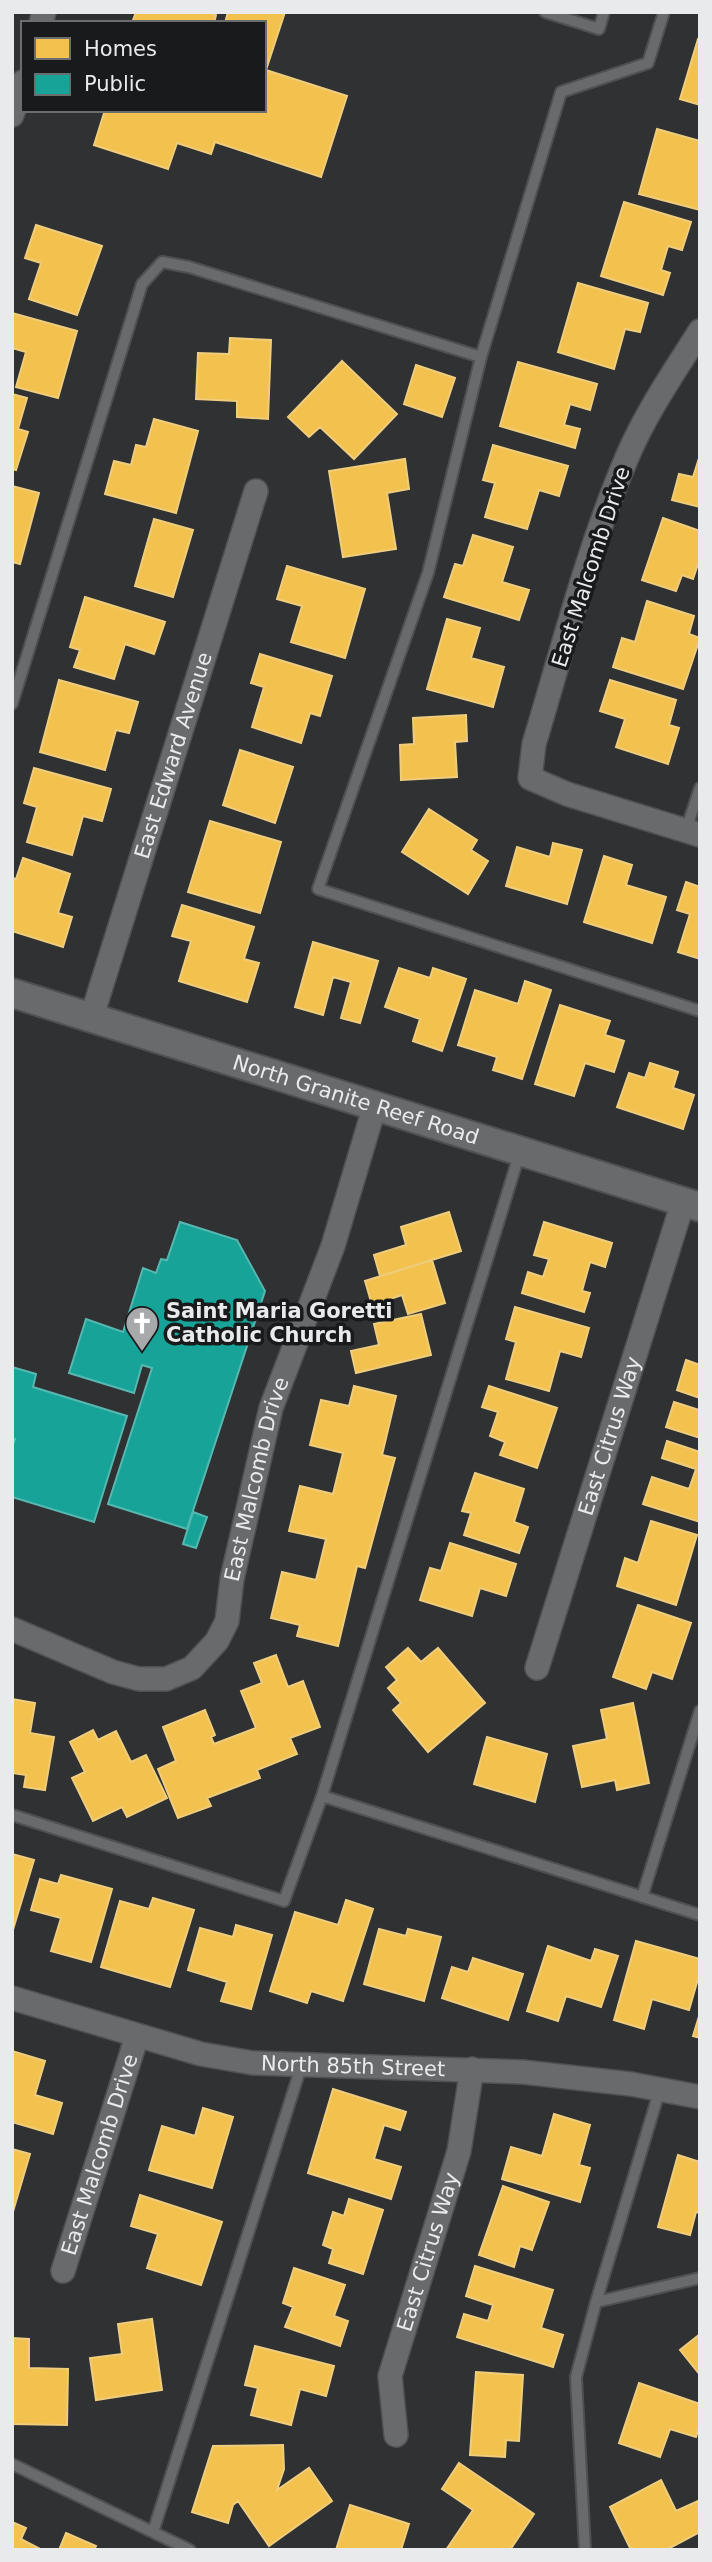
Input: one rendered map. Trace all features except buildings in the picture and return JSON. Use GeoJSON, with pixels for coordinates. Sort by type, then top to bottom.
{"type":"FeatureCollection","features":[{"type":"Feature","properties":{"kind":"street"},"geometry":{"type":"LineString","coordinates":[[12,115],[21,88]]}},
{"type":"Feature","properties":{"kind":"street","name":"East Malcomb Drive"},"geometry":{"type":"LineString","coordinates":[[693,832],[567,794],[530,778],[534,744],[601,524],[628,455],[653,404],[700,331]]}},
{"type":"Feature","properties":{"kind":"street","name":"East Edward Avenue"},"geometry":{"type":"LineString","coordinates":[[91,1019],[256,491]]}},
{"type":"Feature","properties":{"kind":"street","name":"North Granite Reef Road"},"geometry":{"type":"LineString","coordinates":[[12,993],[691,1205]]}},
{"type":"Feature","properties":{"kind":"street","name":"East Malcomb Drive"},"geometry":{"type":"LineString","coordinates":[[12,1629],[113,1672],[139,1679],[166,1679],[192,1668],[217,1641],[227,1621],[232,1580],[271,1408],[333,1246],[376,1105]]}},
{"type":"Feature","properties":{"kind":"street","name":"East Citrus Way"},"geometry":{"type":"LineString","coordinates":[[537,1668],[691,1205]]}},
{"type":"Feature","properties":{"kind":"street","name":"North 85th Street"},"geometry":{"type":"LineString","coordinates":[[12,1998],[201,2054],[253,2063],[523,2072],[700,2096]]}},
{"type":"Feature","properties":{"kind":"street","name":"East Malcomb Drive"},"geometry":{"type":"LineString","coordinates":[[63,2271],[136,2036]]}},
{"type":"Feature","properties":{"kind":"street","name":"East Citrus Way"},"geometry":{"type":"LineString","coordinates":[[396,2435],[390,2376],[458,2151],[472,2069]]}},
{"type":"Feature","properties":{"kind":"lane"},"geometry":{"type":"LineString","coordinates":[[545,12],[598,29],[604,12]]}},
{"type":"Feature","properties":{"kind":"lane"},"geometry":{"type":"LineString","coordinates":[[664,12],[648,63],[561,92],[481,357],[428,573],[318,889],[700,1011]]}},
{"type":"Feature","properties":{"kind":"lane"},"geometry":{"type":"LineString","coordinates":[[12,704],[142,284],[162,262],[190,267],[481,357]]}},
{"type":"Feature","properties":{"kind":"lane"},"geometry":{"type":"LineString","coordinates":[[693,832],[700,788]]}},
{"type":"Feature","properties":{"kind":"lane"},"geometry":{"type":"LineString","coordinates":[[12,1815],[284,1902],[322,1796],[520,1152]]}},
{"type":"Feature","properties":{"kind":"lane"},"geometry":{"type":"LineString","coordinates":[[642,1897],[700,1711]]}},
{"type":"Feature","properties":{"kind":"lane"},"geometry":{"type":"LineString","coordinates":[[322,1796],[700,1915]]}},
{"type":"Feature","properties":{"kind":"lane"},"geometry":{"type":"LineString","coordinates":[[153,2532],[303,2064]]}},
{"type":"Feature","properties":{"kind":"lane"},"geometry":{"type":"LineString","coordinates":[[585,2550],[576,2377],[660,2089]]}},
{"type":"Feature","properties":{"kind":"lane"},"geometry":{"type":"LineString","coordinates":[[596,2302],[700,2278]]}},
{"type":"Feature","properties":{"kind":"lane"},"geometry":{"type":"LineString","coordinates":[[12,2464],[190,2550]]}},
{"type":"Feature","properties":{"kind":"place","name":"Saint Maria Goretti Catholic Church"},"geometry":{"type":"Point","coordinates":[142,1353]}}]}
